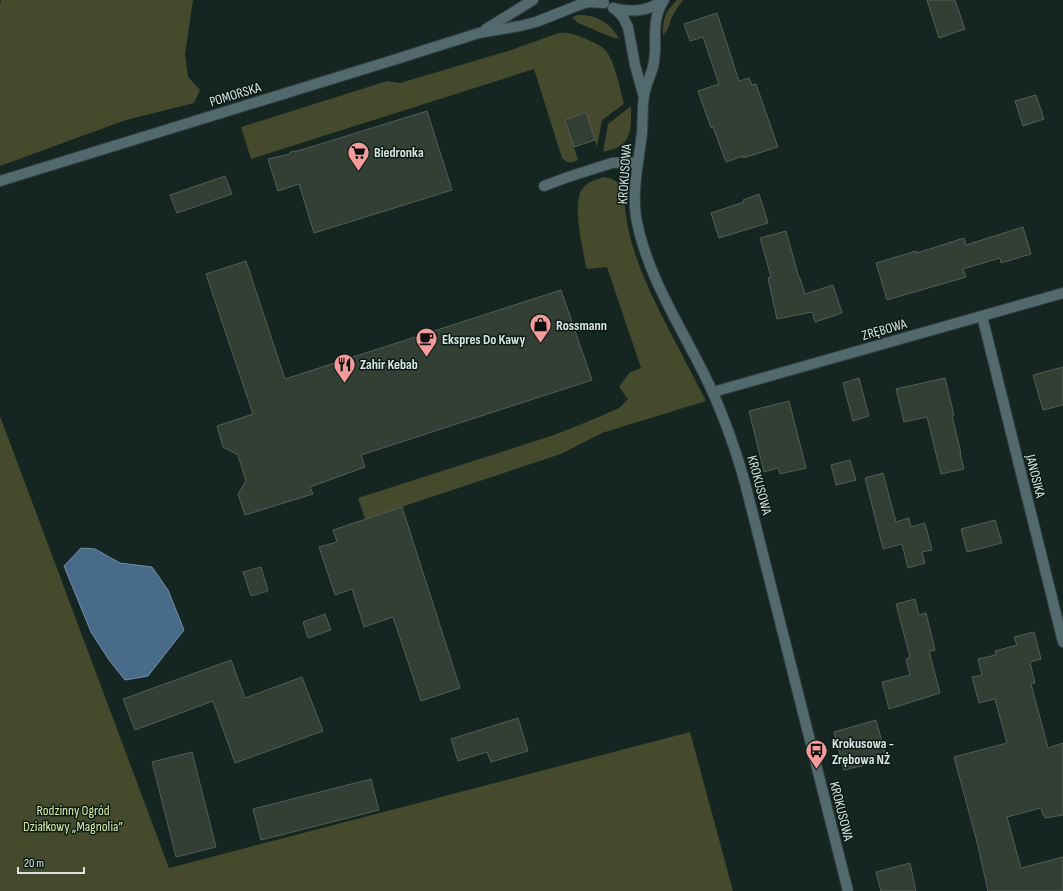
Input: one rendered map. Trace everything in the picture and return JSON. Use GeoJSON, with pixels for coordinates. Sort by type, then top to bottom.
{"type":"FeatureCollection","features":[{"type":"Feature","properties":{"kind":"street","name":"POMORSKA"},"geometry":{"type":"LineString","coordinates":[[479,33],[533,0]]}},
{"type":"Feature","properties":{"kind":"street"},"geometry":{"type":"LineString","coordinates":[[602,2],[614,8],[638,10],[649,8],[663,0]]}},
{"type":"Feature","properties":{"kind":"street","name":"KROKUSOWA"},"geometry":{"type":"LineString","coordinates":[[644,96],[654,64],[655,23],[657,13],[663,0]]}},
{"type":"Feature","properties":{"kind":"street","name":"POMORSKA"},"geometry":{"type":"LineString","coordinates":[[0,181],[479,33],[536,22],[579,4],[588,2],[602,2]]}},
{"type":"Feature","properties":{"kind":"street","name":"KROKUSOWA"},"geometry":{"type":"LineString","coordinates":[[614,8],[623,16],[628,27],[644,96],[642,131],[636,181],[636,215],[645,252],[660,289],[713,392],[729,432],[745,483],[848,891]]}},
{"type":"Feature","properties":{"kind":"street"},"geometry":{"type":"LineString","coordinates":[[544,186],[582,172],[612,164],[627,162],[638,163]]}},
{"type":"Feature","properties":{"kind":"street","name":"ZRĘBOWA"},"geometry":{"type":"LineString","coordinates":[[713,392],[1063,293]]}},
{"type":"Feature","properties":{"kind":"street","name":"JANOSIKA"},"geometry":{"type":"LineString","coordinates":[[982,316],[1063,642]]}},
{"type":"Feature","properties":{"kind":"green space"},"geometry":{"type":"Polygon","coordinates":[[[1,0],[193,0],[185,54],[188,77],[200,90],[194,103],[126,120],[0,166],[1,0]]]}},
{"type":"Feature","properties":{"kind":"green space"},"geometry":{"type":"Polygon","coordinates":[[[677,0],[683,0],[674,13],[668,29],[663,35],[666,16],[670,8],[677,0]]]}},
{"type":"Feature","properties":{"kind":"green space"},"geometry":{"type":"Polygon","coordinates":[[[578,15],[591,16],[602,20],[619,38],[611,37],[578,23],[572,17],[578,15]]]}},
{"type":"Feature","properties":{"kind":"green space"},"geometry":{"type":"Polygon","coordinates":[[[559,33],[569,33],[579,36],[605,50],[612,61],[624,104],[602,120],[597,147],[586,112],[565,120],[578,160],[576,161],[568,162],[562,158],[534,69],[251,159],[241,127],[387,81],[400,83],[508,51],[559,33]]]}},
{"type":"Feature","properties":{"kind":"green space"},"geometry":{"type":"Polygon","coordinates":[[[631,106],[631,122],[628,137],[625,142],[615,148],[603,152],[608,124],[631,106]]]}},
{"type":"Feature","properties":{"kind":"green space"},"geometry":{"type":"Polygon","coordinates":[[[604,177],[616,181],[622,188],[627,225],[635,255],[660,312],[706,401],[602,433],[561,454],[365,519],[358,498],[554,435],[619,408],[628,399],[619,387],[629,373],[641,368],[607,267],[588,269],[586,267],[579,226],[578,204],[583,188],[592,181],[604,177]]]}},
{"type":"Feature","properties":{"kind":"green space","name":"Rodzinny Ogród Działkowy „Magnolia”"},"geometry":{"type":"Polygon","coordinates":[[[0,416],[169,868],[690,732],[733,891],[0,891],[0,416]]]}},
{"type":"Feature","properties":{"kind":"water"},"geometry":{"type":"Polygon","coordinates":[[[81,548],[95,549],[120,563],[152,567],[168,590],[184,630],[148,676],[125,680],[109,660],[91,632],[64,566],[81,548]]]}},
{"type":"Feature","properties":{"kind":"building"},"geometry":{"type":"Polygon","coordinates":[[[927,0],[955,0],[965,29],[939,38],[927,0]]]}},
{"type":"Feature","properties":{"kind":"building"},"geometry":{"type":"Polygon","coordinates":[[[717,13],[739,81],[749,78],[752,85],[756,84],[778,147],[726,162],[713,127],[711,128],[698,91],[719,84],[703,37],[690,41],[684,24],[717,13]]]}},
{"type":"Feature","properties":{"kind":"building"},"geometry":{"type":"Polygon","coordinates":[[[1036,95],[1044,119],[1023,126],[1015,101],[1036,95]]]}},
{"type":"Feature","properties":{"kind":"building","name":"Biedronka"},"geometry":{"type":"Polygon","coordinates":[[[427,111],[452,190],[314,233],[299,184],[278,191],[268,159],[290,154],[290,152],[301,150],[427,111]]]}},
{"type":"Feature","properties":{"kind":"building"},"geometry":{"type":"Polygon","coordinates":[[[586,112],[595,140],[574,147],[565,120],[586,112]]]}},
{"type":"Feature","properties":{"kind":"building"},"geometry":{"type":"Polygon","coordinates":[[[225,176],[232,194],[177,213],[170,195],[225,176]]]}},
{"type":"Feature","properties":{"kind":"building"},"geometry":{"type":"Polygon","coordinates":[[[759,194],[768,223],[719,238],[711,213],[744,202],[743,200],[759,194]]]}},
{"type":"Feature","properties":{"kind":"building"},"geometry":{"type":"Polygon","coordinates":[[[1023,227],[1031,254],[1001,263],[1000,258],[963,269],[966,277],[887,300],[876,263],[916,251],[917,253],[964,238],[966,245],[1023,227]]]}},
{"type":"Feature","properties":{"kind":"building"},"geometry":{"type":"Polygon","coordinates":[[[786,231],[805,294],[833,285],[842,313],[815,322],[812,312],[777,319],[768,278],[771,277],[760,238],[786,231]]]}},
{"type":"Feature","properties":{"kind":"building"},"geometry":{"type":"Polygon","coordinates":[[[246,261],[285,379],[561,290],[592,380],[361,455],[365,467],[310,487],[313,494],[245,515],[238,494],[246,481],[238,455],[223,447],[217,426],[253,414],[206,274],[246,261]]]}},
{"type":"Feature","properties":{"kind":"building"},"geometry":{"type":"Polygon","coordinates":[[[1063,367],[1063,405],[1043,410],[1033,375],[1063,367]]]}},
{"type":"Feature","properties":{"kind":"building"},"geometry":{"type":"Polygon","coordinates":[[[859,378],[869,416],[853,421],[843,383],[859,378]]]}},
{"type":"Feature","properties":{"kind":"building"},"geometry":{"type":"Polygon","coordinates":[[[945,378],[954,415],[952,416],[964,469],[941,474],[927,417],[904,422],[896,389],[945,378]]]}},
{"type":"Feature","properties":{"kind":"building"},"geometry":{"type":"Polygon","coordinates":[[[789,401],[806,468],[780,474],[778,468],[764,472],[749,411],[789,401]]]}},
{"type":"Feature","properties":{"kind":"building"},"geometry":{"type":"Polygon","coordinates":[[[850,460],[856,480],[836,485],[831,465],[850,460]]]}},
{"type":"Feature","properties":{"kind":"building"},"geometry":{"type":"Polygon","coordinates":[[[883,473],[896,522],[909,518],[911,527],[925,523],[932,550],[922,552],[925,563],[908,568],[902,544],[883,549],[865,478],[883,473]]]}},
{"type":"Feature","properties":{"kind":"building"},"geometry":{"type":"Polygon","coordinates":[[[402,507],[460,688],[421,701],[393,617],[364,627],[352,589],[335,595],[319,547],[337,542],[333,530],[402,507]]]}},
{"type":"Feature","properties":{"kind":"building"},"geometry":{"type":"Polygon","coordinates":[[[995,520],[1002,543],[967,552],[961,529],[995,520]]]}},
{"type":"Feature","properties":{"kind":"building"},"geometry":{"type":"Polygon","coordinates":[[[261,567],[268,591],[251,596],[243,572],[261,567]]]}},
{"type":"Feature","properties":{"kind":"building"},"geometry":{"type":"Polygon","coordinates":[[[915,599],[919,615],[926,613],[935,650],[929,651],[940,693],[889,709],[882,682],[910,675],[906,659],[910,657],[896,604],[915,599]]]}},
{"type":"Feature","properties":{"kind":"building"},"geometry":{"type":"Polygon","coordinates":[[[325,614],[331,630],[308,638],[303,622],[325,614]]]}},
{"type":"Feature","properties":{"kind":"building"},"geometry":{"type":"Polygon","coordinates":[[[1034,632],[1041,659],[1030,662],[1035,683],[1031,684],[1048,748],[1063,743],[1063,815],[1045,818],[1041,808],[1007,817],[1021,868],[1063,857],[1063,891],[988,891],[977,842],[954,757],[1007,743],[995,699],[979,703],[972,677],[982,675],[978,659],[996,655],[995,651],[1017,645],[1014,637],[1034,632]]]}},
{"type":"Feature","properties":{"kind":"building"},"geometry":{"type":"Polygon","coordinates":[[[231,660],[245,698],[302,677],[323,731],[235,763],[213,701],[135,730],[123,699],[231,660]]]}},
{"type":"Feature","properties":{"kind":"building"},"geometry":{"type":"Polygon","coordinates":[[[518,718],[528,751],[491,762],[487,752],[458,761],[451,739],[518,718]]]}},
{"type":"Feature","properties":{"kind":"building"},"geometry":{"type":"Polygon","coordinates":[[[876,720],[887,760],[844,770],[834,732],[876,720]]]}},
{"type":"Feature","properties":{"kind":"building"},"geometry":{"type":"Polygon","coordinates":[[[192,752],[216,847],[176,857],[152,762],[192,752]]]}},
{"type":"Feature","properties":{"kind":"building"},"geometry":{"type":"Polygon","coordinates":[[[371,779],[379,810],[261,840],[253,809],[371,779]]]}},
{"type":"Feature","properties":{"kind":"building"},"geometry":{"type":"Polygon","coordinates":[[[910,863],[916,891],[881,891],[876,872],[910,863]]]}},
{"type":"Feature","properties":{"kind":"place","name":"Biedronka"},"geometry":{"type":"Point","coordinates":[359,172]}},
{"type":"Feature","properties":{"kind":"place","name":"Rossmann"},"geometry":{"type":"Point","coordinates":[540,344]}},
{"type":"Feature","properties":{"kind":"place","name":"Ekspres Do Kawy"},"geometry":{"type":"Point","coordinates":[427,358]}},
{"type":"Feature","properties":{"kind":"place","name":"Zahir Kebab"},"geometry":{"type":"Point","coordinates":[345,384]}},
{"type":"Feature","properties":{"kind":"place","name":"Krokusowa - Zrębowa NŻ"},"geometry":{"type":"Point","coordinates":[817,770]}}]}
